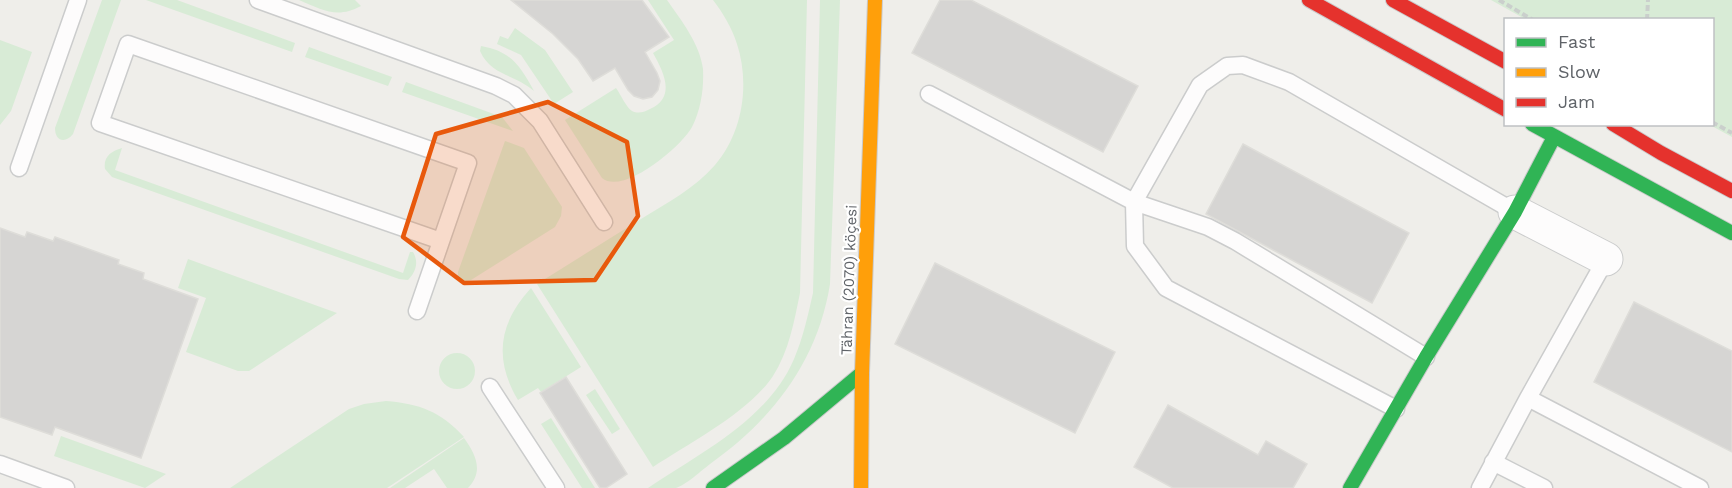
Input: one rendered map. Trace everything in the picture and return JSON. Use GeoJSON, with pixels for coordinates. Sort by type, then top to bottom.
{"type":"FeatureCollection","features":[{"type":"Feature","properties":{"kind":"street","name":"Tähran (2070) köçesi"},"geometry":{"type":"LineString","coordinates":[[713,488],[784,438],[862,373],[875,0]]}},
{"type":"Feature","properties":{"kind":"street"},"geometry":{"type":"LineString","coordinates":[[1309,0],[1504,109]]}},
{"type":"Feature","properties":{"kind":"street"},"geometry":{"type":"LineString","coordinates":[[1393,0],[1504,61]]}},
{"type":"Feature","properties":{"kind":"street"},"geometry":{"type":"LineString","coordinates":[[1535,126],[1732,232]]}},
{"type":"Feature","properties":{"kind":"street"},"geometry":{"type":"LineString","coordinates":[[1615,126],[1732,190]]}},
{"type":"Feature","properties":{"kind":"street"},"geometry":{"type":"LineString","coordinates":[[1350,488],[1426,357],[1515,212],[1554,137]]}},
{"type":"Feature","properties":{"kind":"street"},"geometry":{"type":"LineString","coordinates":[[1515,212],[1606,259]]}},
{"type":"Feature","properties":{"kind":"street"},"geometry":{"type":"LineString","coordinates":[[861,488],[862,373]]}},
{"type":"Feature","properties":{"kind":"lane"},"geometry":{"type":"LineString","coordinates":[[19,168],[78,0]]}},
{"type":"Feature","properties":{"kind":"lane"},"geometry":{"type":"LineString","coordinates":[[259,0],[496,86],[514,95],[540,121],[604,222]]}},
{"type":"Feature","properties":{"kind":"lane"},"geometry":{"type":"LineString","coordinates":[[417,311],[468,163],[128,44],[100,123],[441,241]]}},
{"type":"Feature","properties":{"kind":"lane"},"geometry":{"type":"LineString","coordinates":[[1396,409],[1166,288],[1135,246],[1134,202],[1200,85],[1227,66],[1244,65],[1289,82],[1515,212]]}},
{"type":"Feature","properties":{"kind":"lane"},"geometry":{"type":"LineString","coordinates":[[929,94],[1134,202],[1208,227],[1235,241],[1426,357]]}},
{"type":"Feature","properties":{"kind":"lane"},"geometry":{"type":"LineString","coordinates":[[1479,488],[1606,259]]}},
{"type":"Feature","properties":{"kind":"lane"},"geometry":{"type":"LineString","coordinates":[[490,387],[556,488]]}},
{"type":"Feature","properties":{"kind":"lane"},"geometry":{"type":"LineString","coordinates":[[1528,398],[1700,488]]}},
{"type":"Feature","properties":{"kind":"lane"},"geometry":{"type":"LineString","coordinates":[[1493,462],[1544,488]]}},
{"type":"Feature","properties":{"kind":"lane"},"geometry":{"type":"LineString","coordinates":[[0,464],[66,488]]}},
{"type":"Feature","properties":{"kind":"path"},"geometry":{"type":"LineString","coordinates":[[1499,0],[1530,18]]}},
{"type":"Feature","properties":{"kind":"path"},"geometry":{"type":"LineString","coordinates":[[1647,18],[1648,0]]}},
{"type":"Feature","properties":{"kind":"path"},"geometry":{"type":"LineString","coordinates":[[1714,123],[1732,133]]}},
{"type":"Feature","properties":{"kind":"highlighted area"},"geometry":{"type":"Polygon","coordinates":[[[548,102],[627,142],[638,216],[595,280],[464,283],[403,237],[436,134],[548,102]]]}},
{"type":"Feature","properties":{"kind":"green space"},"geometry":{"type":"Polygon","coordinates":[[[102,0],[121,0],[73,134],[61,140],[55,128],[102,0]]]}},
{"type":"Feature","properties":{"kind":"green space"},"geometry":{"type":"Polygon","coordinates":[[[146,0],[177,0],[295,43],[292,52],[146,0]]]}},
{"type":"Feature","properties":{"kind":"green space"},"geometry":{"type":"Polygon","coordinates":[[[299,0],[355,0],[361,6],[345,12],[330,12],[299,0]]]}},
{"type":"Feature","properties":{"kind":"green space"},"geometry":{"type":"Polygon","coordinates":[[[648,0],[667,0],[694,41],[703,69],[701,99],[692,127],[677,146],[637,175],[611,182],[602,178],[565,120],[616,88],[634,112],[648,110],[663,98],[664,75],[653,53],[674,40],[648,0]]]}},
{"type":"Feature","properties":{"kind":"green space"},"geometry":{"type":"Polygon","coordinates":[[[713,0],[807,0],[800,293],[790,336],[773,376],[749,402],[734,414],[653,467],[537,284],[680,195],[699,181],[725,152],[738,123],[743,75],[735,38],[713,0]]]}},
{"type":"Feature","properties":{"kind":"green space"},"geometry":{"type":"Polygon","coordinates":[[[820,0],[840,0],[830,284],[815,338],[789,386],[772,408],[732,447],[676,488],[648,488],[731,433],[768,400],[782,381],[800,343],[813,293],[820,0]]]}},
{"type":"Feature","properties":{"kind":"green space"},"geometry":{"type":"Polygon","coordinates":[[[1491,0],[1732,0],[1732,137],[1712,126],[1714,126],[1714,18],[1523,18],[1491,0]]]}},
{"type":"Feature","properties":{"kind":"green space"},"geometry":{"type":"Polygon","coordinates":[[[515,28],[545,50],[573,92],[554,104],[521,55],[497,44],[500,36],[508,39],[515,28]]]}},
{"type":"Feature","properties":{"kind":"green space"},"geometry":{"type":"Polygon","coordinates":[[[0,40],[32,52],[11,111],[0,125],[0,40]]]}},
{"type":"Feature","properties":{"kind":"green space"},"geometry":{"type":"Polygon","coordinates":[[[481,46],[500,52],[514,61],[534,91],[490,65],[480,51],[481,46]]]}},
{"type":"Feature","properties":{"kind":"green space"},"geometry":{"type":"Polygon","coordinates":[[[309,47],[392,77],[388,86],[305,57],[309,47]]]}},
{"type":"Feature","properties":{"kind":"green space"},"geometry":{"type":"Polygon","coordinates":[[[406,82],[502,117],[513,131],[402,92],[406,82]]]}},
{"type":"Feature","properties":{"kind":"green space"},"geometry":{"type":"Polygon","coordinates":[[[505,141],[524,148],[562,207],[561,216],[555,227],[471,280],[462,282],[458,279],[458,272],[505,141]]]}},
{"type":"Feature","properties":{"kind":"green space"},"geometry":{"type":"Polygon","coordinates":[[[122,148],[115,170],[403,273],[410,252],[413,252],[416,259],[415,270],[408,280],[399,279],[112,177],[105,169],[105,161],[111,153],[122,148]]]}},
{"type":"Feature","properties":{"kind":"green space"},"geometry":{"type":"Polygon","coordinates":[[[188,259],[337,313],[249,371],[238,371],[186,352],[206,298],[178,288],[188,259]]]}},
{"type":"Feature","properties":{"kind":"green space"},"geometry":{"type":"Polygon","coordinates":[[[531,288],[581,367],[541,392],[538,388],[518,400],[505,371],[503,342],[512,315],[531,288]]]}},
{"type":"Feature","properties":{"kind":"green space"},"geometry":{"type":"Polygon","coordinates":[[[457,353],[470,358],[475,371],[470,384],[457,389],[444,384],[439,371],[444,358],[457,353]]]}},
{"type":"Feature","properties":{"kind":"green space"},"geometry":{"type":"Polygon","coordinates":[[[595,389],[620,429],[612,434],[586,395],[595,389]]]}},
{"type":"Feature","properties":{"kind":"green space"},"geometry":{"type":"Polygon","coordinates":[[[386,401],[429,410],[464,437],[387,488],[230,488],[349,409],[386,401]]]}},
{"type":"Feature","properties":{"kind":"green space"},"geometry":{"type":"Polygon","coordinates":[[[551,418],[595,488],[582,488],[541,424],[551,418]]]}},
{"type":"Feature","properties":{"kind":"green space"},"geometry":{"type":"Polygon","coordinates":[[[61,436],[166,474],[145,488],[54,456],[61,436]]]}},
{"type":"Feature","properties":{"kind":"green space"},"geometry":{"type":"Polygon","coordinates":[[[464,438],[475,457],[477,469],[473,482],[468,488],[447,488],[434,469],[405,488],[390,488],[464,438]]]}},
{"type":"Feature","properties":{"kind":"building"},"geometry":{"type":"Polygon","coordinates":[[[511,0],[642,0],[669,37],[645,52],[660,81],[658,90],[652,97],[643,99],[634,96],[615,68],[593,81],[578,59],[553,34],[511,0]]]}},
{"type":"Feature","properties":{"kind":"building"},"geometry":{"type":"Polygon","coordinates":[[[940,0],[971,0],[1138,86],[1103,152],[912,53],[940,0]]]}},
{"type":"Feature","properties":{"kind":"building"},"geometry":{"type":"Polygon","coordinates":[[[1243,144],[1409,233],[1372,303],[1206,214],[1243,144]]]}},
{"type":"Feature","properties":{"kind":"building"},"geometry":{"type":"Polygon","coordinates":[[[0,228],[25,237],[27,232],[53,241],[55,237],[119,260],[118,264],[144,273],[143,279],[198,299],[141,458],[55,427],[52,435],[0,417],[0,228]]]}},
{"type":"Feature","properties":{"kind":"building"},"geometry":{"type":"Polygon","coordinates":[[[935,263],[1115,352],[1075,433],[895,344],[935,263]]]}},
{"type":"Feature","properties":{"kind":"building"},"geometry":{"type":"Polygon","coordinates":[[[1634,302],[1732,351],[1732,452],[1594,382],[1634,302]]]}},
{"type":"Feature","properties":{"kind":"building"},"geometry":{"type":"Polygon","coordinates":[[[566,377],[627,474],[606,488],[600,488],[540,393],[566,377]]]}},
{"type":"Feature","properties":{"kind":"building"},"geometry":{"type":"Polygon","coordinates":[[[1168,405],[1258,455],[1266,441],[1307,464],[1293,488],[1173,488],[1134,467],[1168,405]]]}},
{"type":"Feature","properties":{"kind":"traffic: fast"},"geometry":{"type":"LineString","coordinates":[[1536,126],[1732,233]]}},
{"type":"Feature","properties":{"kind":"traffic: fast"},"geometry":{"type":"LineString","coordinates":[[1350,488],[1426,357],[1515,212],[1554,137]]}},
{"type":"Feature","properties":{"kind":"traffic: fast"},"geometry":{"type":"LineString","coordinates":[[713,488],[784,438],[862,373]]}},
{"type":"Feature","properties":{"kind":"traffic: slow"},"geometry":{"type":"LineString","coordinates":[[861,488],[862,373],[875,0]]}},
{"type":"Feature","properties":{"kind":"traffic: jam"},"geometry":{"type":"LineString","coordinates":[[1309,0],[1504,109]]}},
{"type":"Feature","properties":{"kind":"traffic: jam"},"geometry":{"type":"LineString","coordinates":[[1393,0],[1504,61]]}},
{"type":"Feature","properties":{"kind":"traffic: jam"},"geometry":{"type":"LineString","coordinates":[[1616,126],[1732,191]]}}]}
